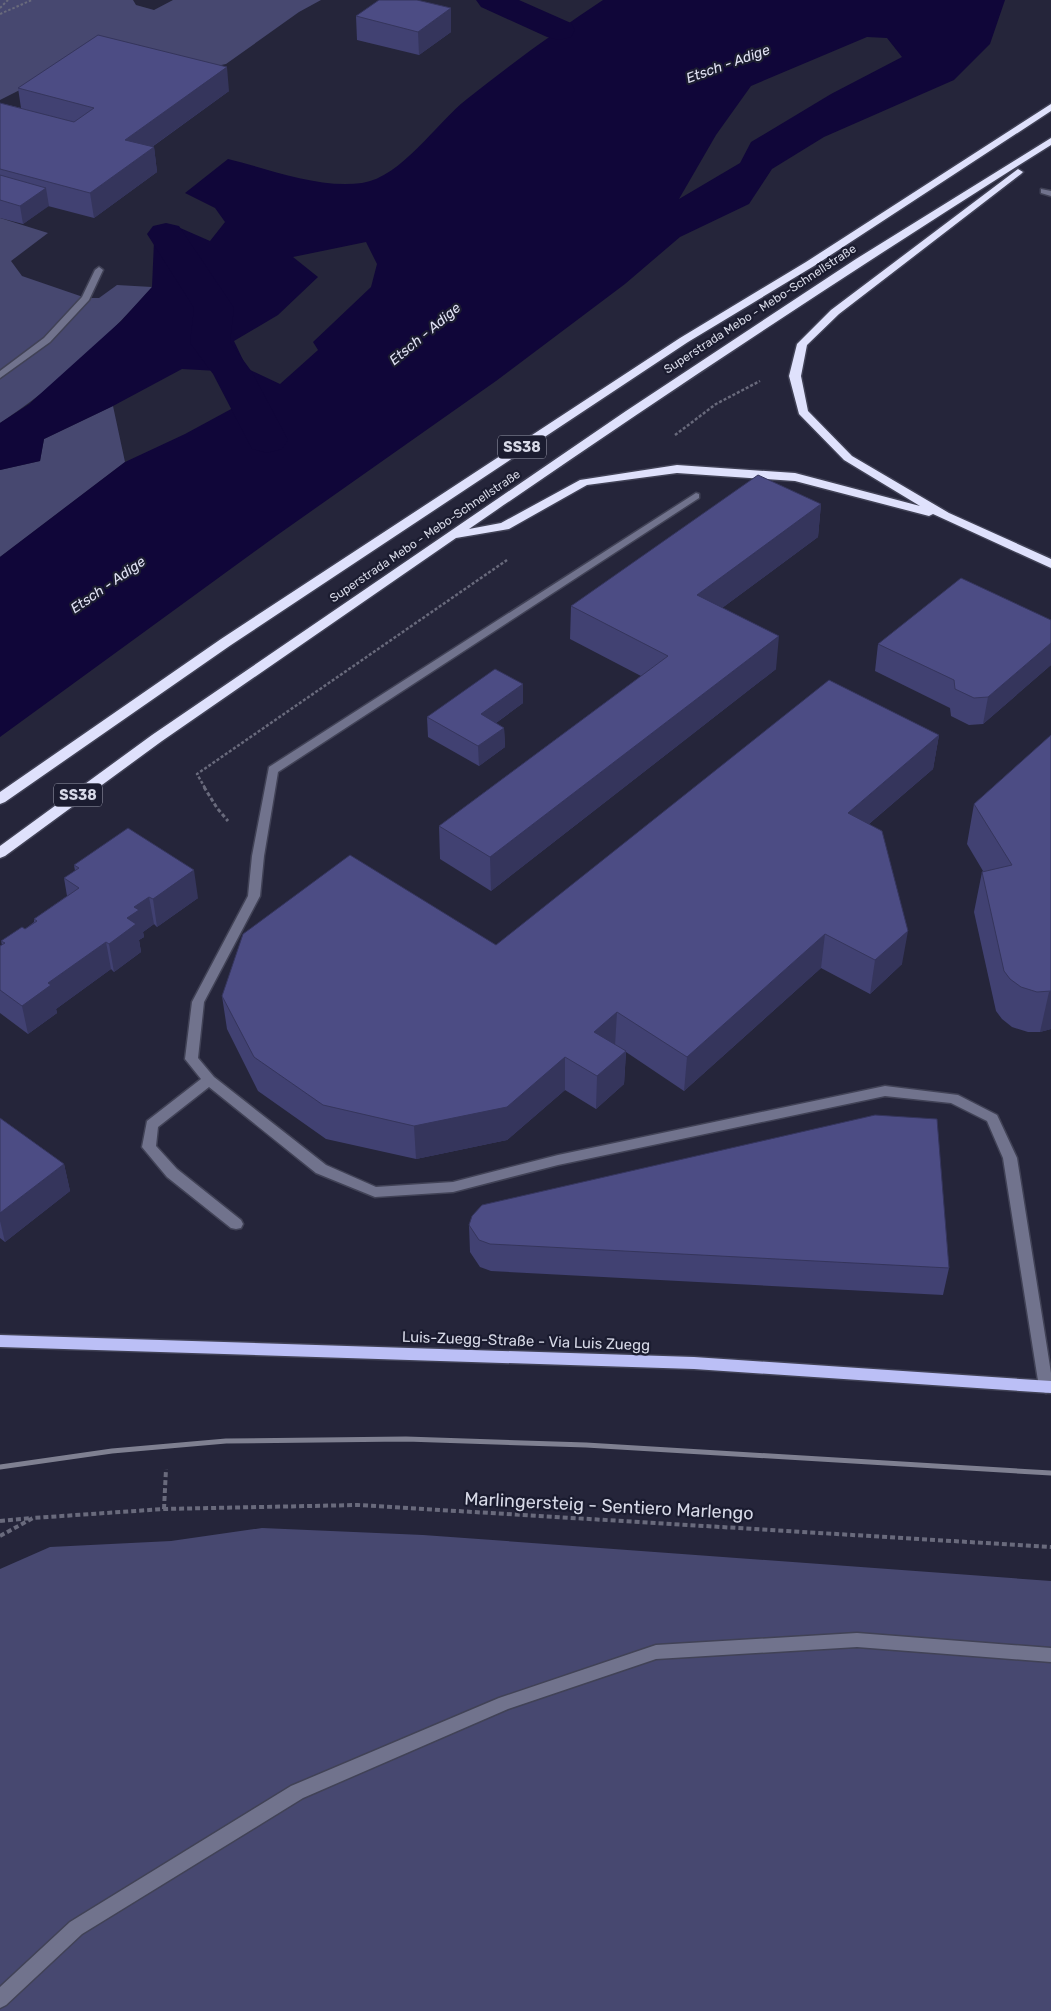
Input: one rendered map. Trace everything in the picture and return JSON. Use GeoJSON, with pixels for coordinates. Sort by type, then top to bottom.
{"type":"FeatureCollection","features":[{"type":"Feature","properties":{"kind":"highway","name":"Superstrada Mebo - Mebo-Schnellstraße"},"geometry":{"type":"LineString","coordinates":[[0,798],[226,642],[684,340],[810,264],[1051,106]]}},
{"type":"Feature","properties":{"kind":"highway","name":"Superstrada Mebo - Mebo-Schnellstraße"},"geometry":{"type":"LineString","coordinates":[[0,853],[157,738],[630,413],[843,272],[1051,141]]}},
{"type":"Feature","properties":{"kind":"highway"},"geometry":{"type":"LineString","coordinates":[[1051,147],[835,312],[802,344],[795,376],[803,412],[848,458],[945,516],[1051,564]]}},
{"type":"Feature","properties":{"kind":"highway"},"geometry":{"type":"LineString","coordinates":[[453,536],[505,526],[584,482],[677,469],[794,477],[945,516]]}},
{"type":"Feature","properties":{"kind":"main road","name":"Luis-Zuegg-Straße - Via Luis Zuegg"},"geometry":{"type":"LineString","coordinates":[[0,1342],[694,1363],[1049,1387]]}},
{"type":"Feature","properties":{"kind":"street"},"geometry":{"type":"LineString","coordinates":[[0,375],[47,340],[86,298],[99,270]]}},
{"type":"Feature","properties":{"kind":"street"},"geometry":{"type":"LineString","coordinates":[[696,496],[273,770],[258,856],[254,896],[198,1002],[191,1059],[208,1080],[321,1169],[375,1192],[452,1187],[558,1160],[885,1091],[953,1098],[992,1118],[1010,1158],[1049,1387]]}},
{"type":"Feature","properties":{"kind":"street"},"geometry":{"type":"LineString","coordinates":[[208,1080],[152,1125],[149,1147],[172,1173],[236,1224]]}},
{"type":"Feature","properties":{"kind":"street"},"geometry":{"type":"LineString","coordinates":[[0,1999],[76,1928],[297,1792],[505,1703],[656,1652],[857,1640],[1051,1655]]}},
{"type":"Feature","properties":{"kind":"path"},"geometry":{"type":"LineString","coordinates":[[0,8],[8,0]]}},
{"type":"Feature","properties":{"kind":"path"},"geometry":{"type":"LineString","coordinates":[[0,14],[32,0]]}},
{"type":"Feature","properties":{"kind":"path"},"geometry":{"type":"LineString","coordinates":[[669,440],[716,404],[764,378]]}},
{"type":"Feature","properties":{"kind":"path"},"geometry":{"type":"LineString","coordinates":[[164,1510],[166,1469]]}},
{"type":"Feature","properties":{"kind":"path","name":"Marlingersteig - Sentiero Marlengo"},"geometry":{"type":"LineString","coordinates":[[0,1521],[164,1510],[358,1505],[1051,1547]]}},
{"type":"Feature","properties":{"kind":"path"},"geometry":{"type":"LineString","coordinates":[[0,1536],[33,1518]]}},
{"type":"Feature","properties":{"kind":"shaded area"},"geometry":{"type":"Polygon","coordinates":[[[0,0],[133,0],[136,5],[154,10],[173,0],[321,0],[299,12],[226,64],[197,70],[139,45],[89,55],[0,100],[0,0]]]}},
{"type":"Feature","properties":{"kind":"shaded area"},"geometry":{"type":"Polygon","coordinates":[[[0,218],[48,233],[11,261],[22,276],[86,298],[99,298],[117,285],[152,287],[99,343],[61,377],[41,394],[0,423],[0,218]]]}},
{"type":"Feature","properties":{"kind":"shaded area"},"geometry":{"type":"Polygon","coordinates":[[[113,406],[125,462],[0,557],[0,470],[40,461],[44,439],[113,406]]]}},
{"type":"Feature","properties":{"kind":"shaded area"},"geometry":{"type":"Polygon","coordinates":[[[262,1528],[423,1535],[1051,1581],[1051,2011],[0,2011],[0,1569],[50,1547],[171,1541],[262,1528]]]}},
{"type":"Feature","properties":{"kind":"water","name":"Etsch - Adige"},"geometry":{"type":"Polygon","coordinates":[[[603,0],[1005,0],[990,44],[954,80],[824,137],[772,169],[749,204],[680,237],[625,284],[496,381],[276,536],[0,737],[0,557],[125,462],[185,434],[233,408],[224,375],[246,368],[280,384],[318,350],[313,342],[371,287],[377,264],[366,242],[293,257],[318,277],[278,315],[234,341],[244,362],[218,371],[182,369],[113,406],[44,439],[40,461],[0,470],[0,423],[29,404],[121,321],[152,287],[154,241],[178,227],[210,241],[225,222],[215,208],[185,193],[228,159],[312,181],[346,184],[362,183],[377,179],[405,160],[467,99],[534,48],[603,0]],[[867,37],[751,86],[716,135],[679,199],[740,163],[751,142],[831,94],[902,57],[887,38],[867,37]]]}},
{"type":"Feature","properties":{"kind":"building"},"geometry":{"type":"Polygon","coordinates":[[[379,0],[417,0],[451,8],[418,32],[356,16],[379,0]]]}},
{"type":"Feature","properties":{"kind":"building"},"geometry":{"type":"Polygon","coordinates":[[[98,35],[227,67],[125,140],[154,147],[90,193],[0,169],[0,103],[74,122],[94,108],[18,88],[98,35]]]}},
{"type":"Feature","properties":{"kind":"building"},"geometry":{"type":"Polygon","coordinates":[[[0,175],[46,188],[20,206],[0,200],[0,175]]]}},
{"type":"Feature","properties":{"kind":"building"},"geometry":{"type":"Polygon","coordinates":[[[758,475],[821,504],[697,595],[779,636],[490,857],[439,826],[668,656],[571,606],[758,475]]]}},
{"type":"Feature","properties":{"kind":"building"},"geometry":{"type":"Polygon","coordinates":[[[961,578],[1051,620],[1051,643],[988,697],[974,698],[955,689],[954,680],[878,644],[961,578]]]}},
{"type":"Feature","properties":{"kind":"building"},"geometry":{"type":"Polygon","coordinates":[[[495,669],[523,684],[481,714],[504,728],[478,746],[427,717],[495,669]]]}},
{"type":"Feature","properties":{"kind":"building"},"geometry":{"type":"Polygon","coordinates":[[[829,680],[939,735],[848,813],[882,831],[908,931],[875,960],[825,934],[687,1057],[617,1012],[594,1032],[626,1051],[597,1076],[565,1057],[507,1107],[414,1126],[323,1105],[254,1057],[222,996],[243,934],[350,855],[496,945],[829,680]]]}},
{"type":"Feature","properties":{"kind":"building"},"geometry":{"type":"Polygon","coordinates":[[[1051,735],[1051,991],[1037,992],[1021,987],[1010,979],[1004,971],[982,872],[1012,865],[974,804],[1051,735]]]}},
{"type":"Feature","properties":{"kind":"building"},"geometry":{"type":"Polygon","coordinates":[[[128,828],[194,870],[153,899],[149,897],[134,907],[139,910],[127,918],[136,924],[109,944],[106,942],[48,983],[51,985],[22,1006],[0,990],[0,946],[5,943],[1,941],[22,927],[25,929],[37,921],[34,919],[79,888],[64,878],[79,868],[74,865],[128,828]]]}},
{"type":"Feature","properties":{"kind":"building"},"geometry":{"type":"Polygon","coordinates":[[[875,1115],[937,1119],[949,1268],[490,1244],[479,1240],[469,1225],[472,1216],[482,1205],[875,1115]]]}},
{"type":"Feature","properties":{"kind":"building"},"geometry":{"type":"Polygon","coordinates":[[[0,1118],[64,1164],[0,1213],[0,1118]]]}},
{"type":"Feature","properties":{"kind":"waterway"},"geometry":{"type":"LineString","coordinates":[[492,0],[559,30]]}},
{"type":"Feature","properties":{"kind":"waterway"},"geometry":{"type":"LineString","coordinates":[[166,234],[214,308],[210,343],[232,372],[267,440]]}},
{"type":"Feature","properties":{"kind":"railway"},"geometry":{"type":"LineString","coordinates":[[0,1467],[112,1451],[226,1441],[406,1439],[586,1445],[1051,1473]]}}]}
